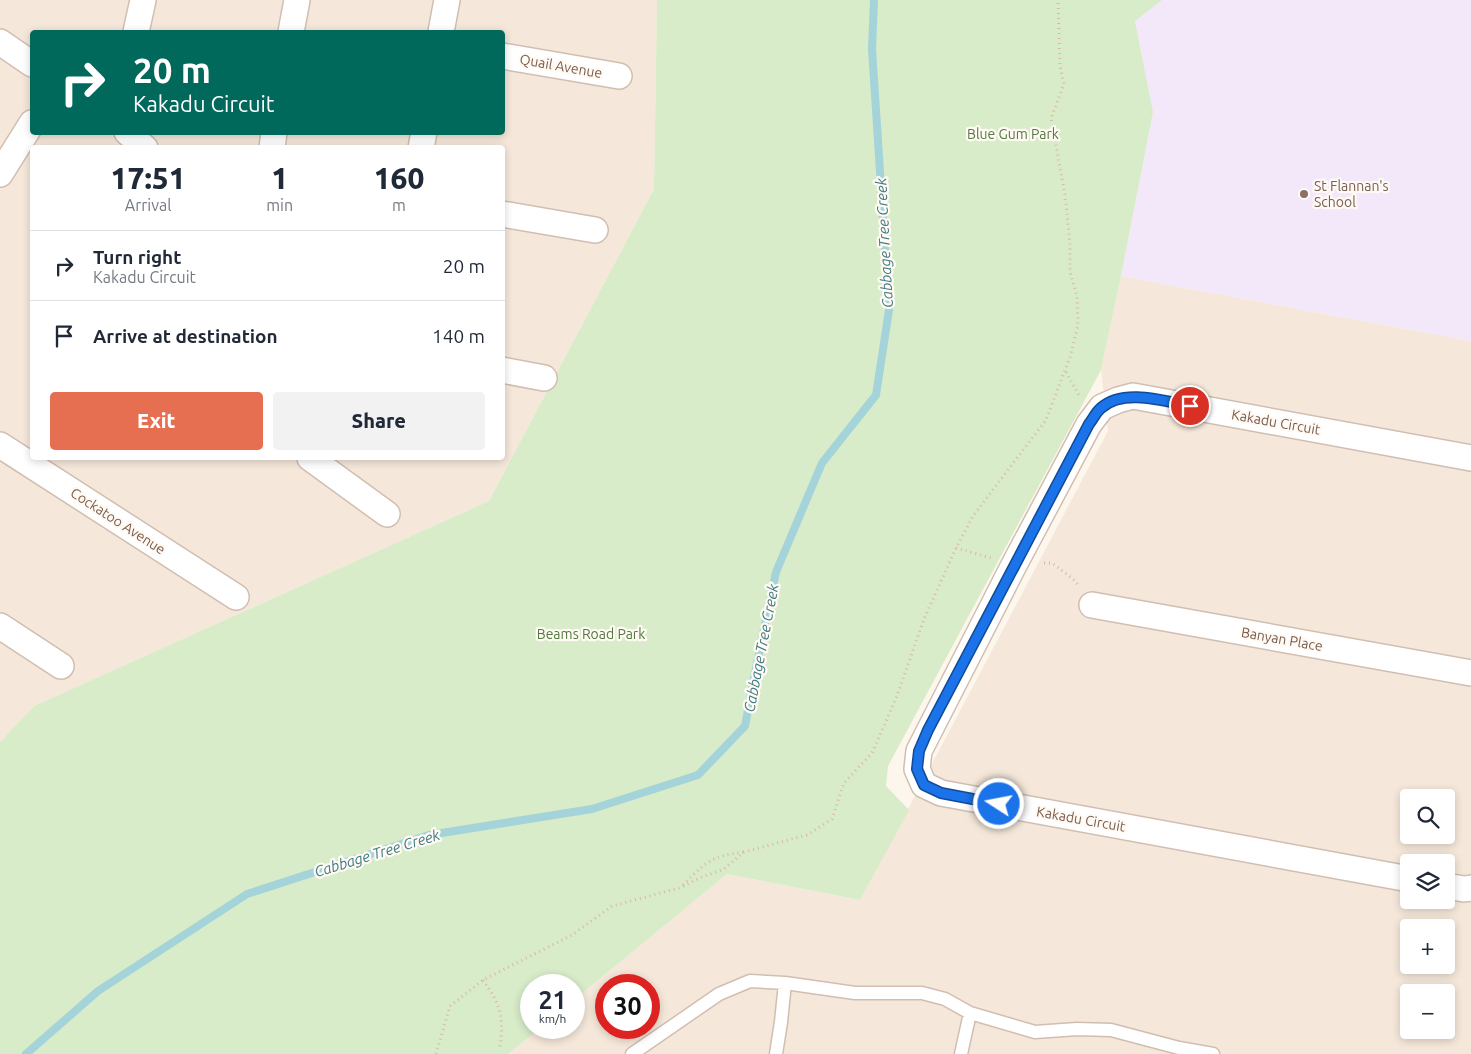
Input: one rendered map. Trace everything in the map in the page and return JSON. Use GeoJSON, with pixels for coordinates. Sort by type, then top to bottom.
{"type":"FeatureCollection","features":[{"type":"Feature","properties":{"kind":"street"},"geometry":{"type":"LineString","coordinates":[[136,30],[142,0]]}},
{"type":"Feature","properties":{"kind":"street"},"geometry":{"type":"LineString","coordinates":[[291,30],[297,0]]}},
{"type":"Feature","properties":{"kind":"street"},"geometry":{"type":"LineString","coordinates":[[441,30],[447,0]]}},
{"type":"Feature","properties":{"kind":"street"},"geometry":{"type":"LineString","coordinates":[[0,42],[30,63]]}},
{"type":"Feature","properties":{"kind":"street","name":"Quail Avenue"},"geometry":{"type":"LineString","coordinates":[[505,57],[619,76]]}},
{"type":"Feature","properties":{"kind":"street"},"geometry":{"type":"LineString","coordinates":[[0,174],[30,126]]}},
{"type":"Feature","properties":{"kind":"street"},"geometry":{"type":"LineString","coordinates":[[505,215],[595,230]]}},
{"type":"Feature","properties":{"kind":"street"},"geometry":{"type":"LineString","coordinates":[[505,371],[544,378]]}},
{"type":"Feature","properties":{"kind":"street","name":"Kakadu Circuit"},"geometry":{"type":"LineString","coordinates":[[1400,877],[941,793],[924,785],[917,769],[919,751],[1014,565],[1089,424],[1102,407],[1133,396],[1471,458]]}},
{"type":"Feature","properties":{"kind":"street","name":"Cockatoo Avenue"},"geometry":{"type":"LineString","coordinates":[[0,445],[236,598]]}},
{"type":"Feature","properties":{"kind":"street"},"geometry":{"type":"LineString","coordinates":[[313,460],[387,514]]}},
{"type":"Feature","properties":{"kind":"street","name":"Banyan Place"},"geometry":{"type":"LineString","coordinates":[[1092,605],[1471,673]]}},
{"type":"Feature","properties":{"kind":"street"},"geometry":{"type":"LineString","coordinates":[[0,626],[61,666]]}},
{"type":"Feature","properties":{"kind":"street"},"geometry":{"type":"LineString","coordinates":[[1455,888],[1471,888]]}},
{"type":"Feature","properties":{"kind":"lane"},"geometry":{"type":"LineString","coordinates":[[632,1054],[719,994],[750,981],[785,983],[855,993],[922,993],[944,1000],[970,1013],[1035,1032],[1077,1029],[1111,1030],[1179,1048],[1214,1054]]}},
{"type":"Feature","properties":{"kind":"lane"},"geometry":{"type":"LineString","coordinates":[[776,1054],[782,1022],[785,983]]}},
{"type":"Feature","properties":{"kind":"lane"},"geometry":{"type":"LineString","coordinates":[[961,1054],[970,1013]]}},
{"type":"Feature","properties":{"kind":"path"},"geometry":{"type":"LineString","coordinates":[[679,888],[705,864],[722,855],[744,852],[807,835],[832,819],[844,783],[872,754],[897,696],[924,619],[956,548],[973,516],[1046,420],[1066,372],[1078,325],[1077,296],[1070,272],[1070,244],[1065,195],[1051,118],[1064,84],[1060,66],[1058,0]]}},
{"type":"Feature","properties":{"kind":"path"},"geometry":{"type":"LineString","coordinates":[[956,548],[1014,565]]}},
{"type":"Feature","properties":{"kind":"path"},"geometry":{"type":"LineString","coordinates":[[1052,563],[1073,578]]}},
{"type":"Feature","properties":{"kind":"path"},"geometry":{"type":"LineString","coordinates":[[436,1054],[450,1006],[482,980],[572,935],[612,906],[679,888],[724,869],[744,852]]}},
{"type":"Feature","properties":{"kind":"path"},"geometry":{"type":"LineString","coordinates":[[482,980],[494,996],[501,1014],[500,1047]]}},
{"type":"Feature","properties":{"kind":"shaded area"},"geometry":{"type":"Polygon","coordinates":[[[0,0],[657,0],[654,189],[489,501],[34,706],[0,742],[0,0]]]}},
{"type":"Feature","properties":{"kind":"shaded area","name":"St Flannan's School"},"geometry":{"type":"Polygon","coordinates":[[[1131,0],[1471,0],[1471,341],[1121,276],[1153,112],[1131,0]]]}},
{"type":"Feature","properties":{"kind":"shaded area"},"geometry":{"type":"Polygon","coordinates":[[[1121,276],[1471,341],[1471,1054],[508,1054],[527,1039],[585,1039],[585,991],[595,983],[595,1039],[660,1039],[660,974],[606,974],[727,874],[860,900],[1108,431],[1101,370],[1121,276]]]}},
{"type":"Feature","properties":{"kind":"green space"},"geometry":{"type":"Polygon","coordinates":[[[657,0],[1162,0],[1135,21],[1153,112],[1101,370],[888,766],[886,786],[909,810],[860,900],[727,874],[606,974],[595,974],[595,983],[585,991],[585,974],[520,974],[520,1039],[527,1039],[508,1054],[0,1054],[0,742],[34,706],[489,501],[654,189],[657,0]]]}},
{"type":"Feature","properties":{"kind":"waterway","name":"Cabbage Tree Creek"},"geometry":{"type":"LineString","coordinates":[[26,1054],[98,991],[247,894],[429,835],[592,809],[698,775],[745,726],[776,572],[822,463],[876,395],[889,310],[872,49],[874,0]]}},
{"type":"Feature","properties":{"kind":"place","name":"St Flannan's School"},"geometry":{"type":"Point","coordinates":[1304,194]}},
{"type":"Feature","properties":{"kind":"route"},"geometry":{"type":"LineString","coordinates":[[999,804],[941,793],[924,785],[917,769],[919,751],[928,730],[1089,424],[1102,407],[1133,396],[1190,406]]}},
{"type":"Feature","properties":{"kind":"park label","name":"Blue Gum Park"},"geometry":{"type":"Point","coordinates":[1013,134]}},
{"type":"Feature","properties":{"kind":"park label","name":"Beams Road Park"},"geometry":{"type":"Point","coordinates":[591,634]}}]}
